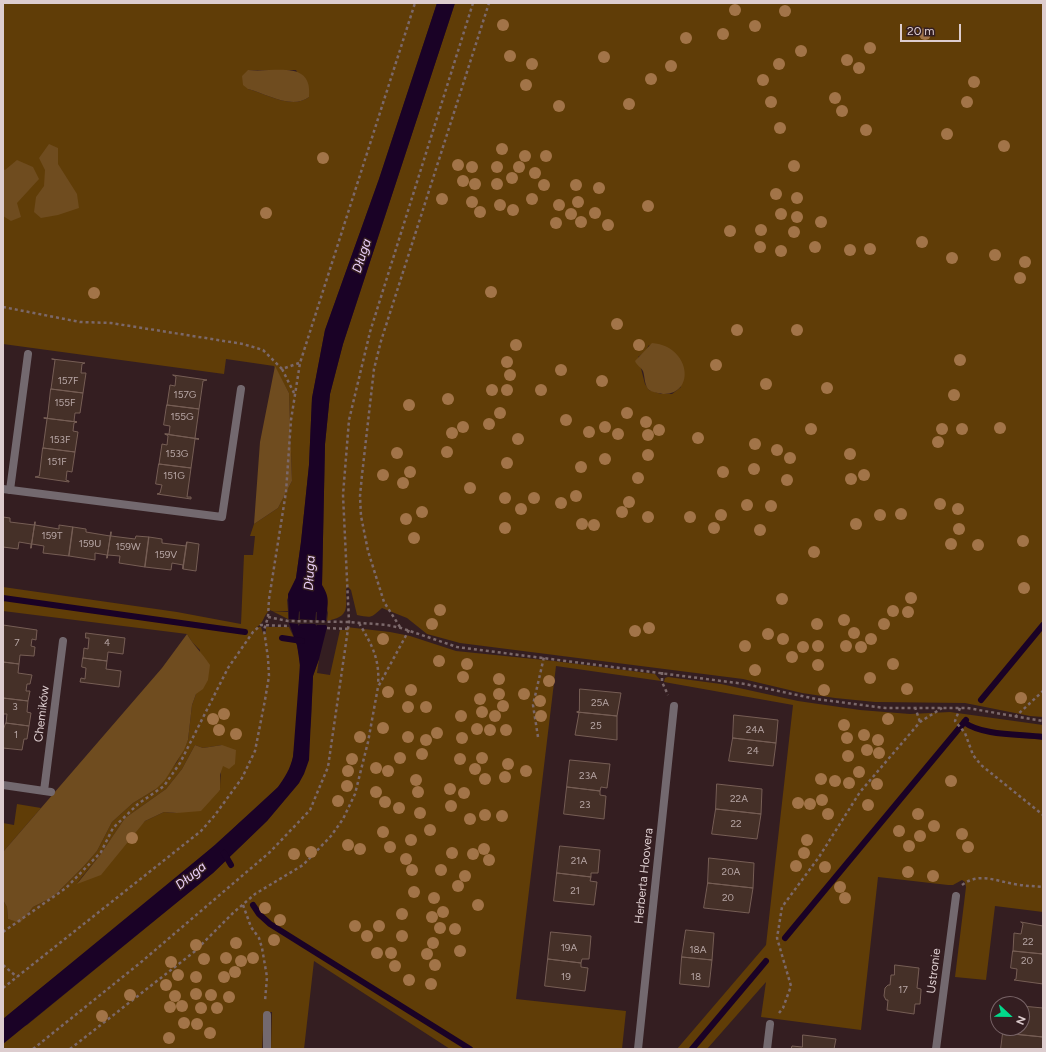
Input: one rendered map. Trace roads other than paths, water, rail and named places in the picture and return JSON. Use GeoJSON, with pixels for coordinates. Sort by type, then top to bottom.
{"type":"FeatureCollection","features":[{"type":"Feature","properties":{"kind":"street"},"geometry":{"type":"LineString","coordinates":[[28,354],[7,490],[222,517],[241,389]]}},
{"type":"Feature","properties":{"kind":"street","name":"Chemików"},"geometry":{"type":"LineString","coordinates":[[3,785],[48,791],[63,641]]}},
{"type":"Feature","properties":{"kind":"street","name":"Herberta Hoovera"},"geometry":{"type":"LineString","coordinates":[[638,1049],[674,706]]}},
{"type":"Feature","properties":{"kind":"street","name":"Ustronie"},"geometry":{"type":"LineString","coordinates":[[936,1049],[956,896]]}},
{"type":"Feature","properties":{"kind":"street"},"geometry":{"type":"LineString","coordinates":[[267,1015],[267,1049]]}},
{"type":"Feature","properties":{"kind":"street"},"geometry":{"type":"LineString","coordinates":[[767,1049],[770,1024]]}},
{"type":"Feature","properties":{"kind":"water","name":"Długa"},"geometry":{"type":"Polygon","coordinates":[[[437,3],[455,3],[343,344],[330,394],[325,444],[322,585],[327,594],[328,606],[326,621],[317,620],[317,612],[315,620],[300,619],[299,611],[298,620],[289,619],[288,594],[296,578],[301,542],[309,465],[312,398],[325,330],[379,179],[437,3]]]}},
{"type":"Feature","properties":{"kind":"water","name":"Długa"},"geometry":{"type":"Polygon","coordinates":[[[289,623],[298,624],[298,626],[300,624],[315,624],[317,626],[326,625],[327,627],[313,676],[309,760],[299,783],[267,821],[213,873],[3,1044],[3,1019],[215,845],[281,783],[289,769],[293,757],[300,665],[297,645],[289,623]]]}},
{"type":"Feature","properties":{"kind":"waterway"},"geometry":{"type":"LineString","coordinates":[[3,598],[245,632]]}},
{"type":"Feature","properties":{"kind":"waterway"},"geometry":{"type":"LineString","coordinates":[[981,700],[1043,625]]}},
{"type":"Feature","properties":{"kind":"waterway"},"geometry":{"type":"LineString","coordinates":[[282,638],[302,641]]}},
{"type":"Feature","properties":{"kind":"waterway"},"geometry":{"type":"LineString","coordinates":[[785,938],[966,720]]}},
{"type":"Feature","properties":{"kind":"waterway"},"geometry":{"type":"LineString","coordinates":[[964,722],[972,727],[991,732],[1043,737]]}},
{"type":"Feature","properties":{"kind":"waterway"},"geometry":{"type":"LineString","coordinates":[[224,853],[231,865]]}},
{"type":"Feature","properties":{"kind":"waterway"},"geometry":{"type":"LineString","coordinates":[[253,905],[259,914],[270,924],[470,1049]]}},
{"type":"Feature","properties":{"kind":"waterway"},"geometry":{"type":"LineString","coordinates":[[692,1049],[766,961]]}}]}
